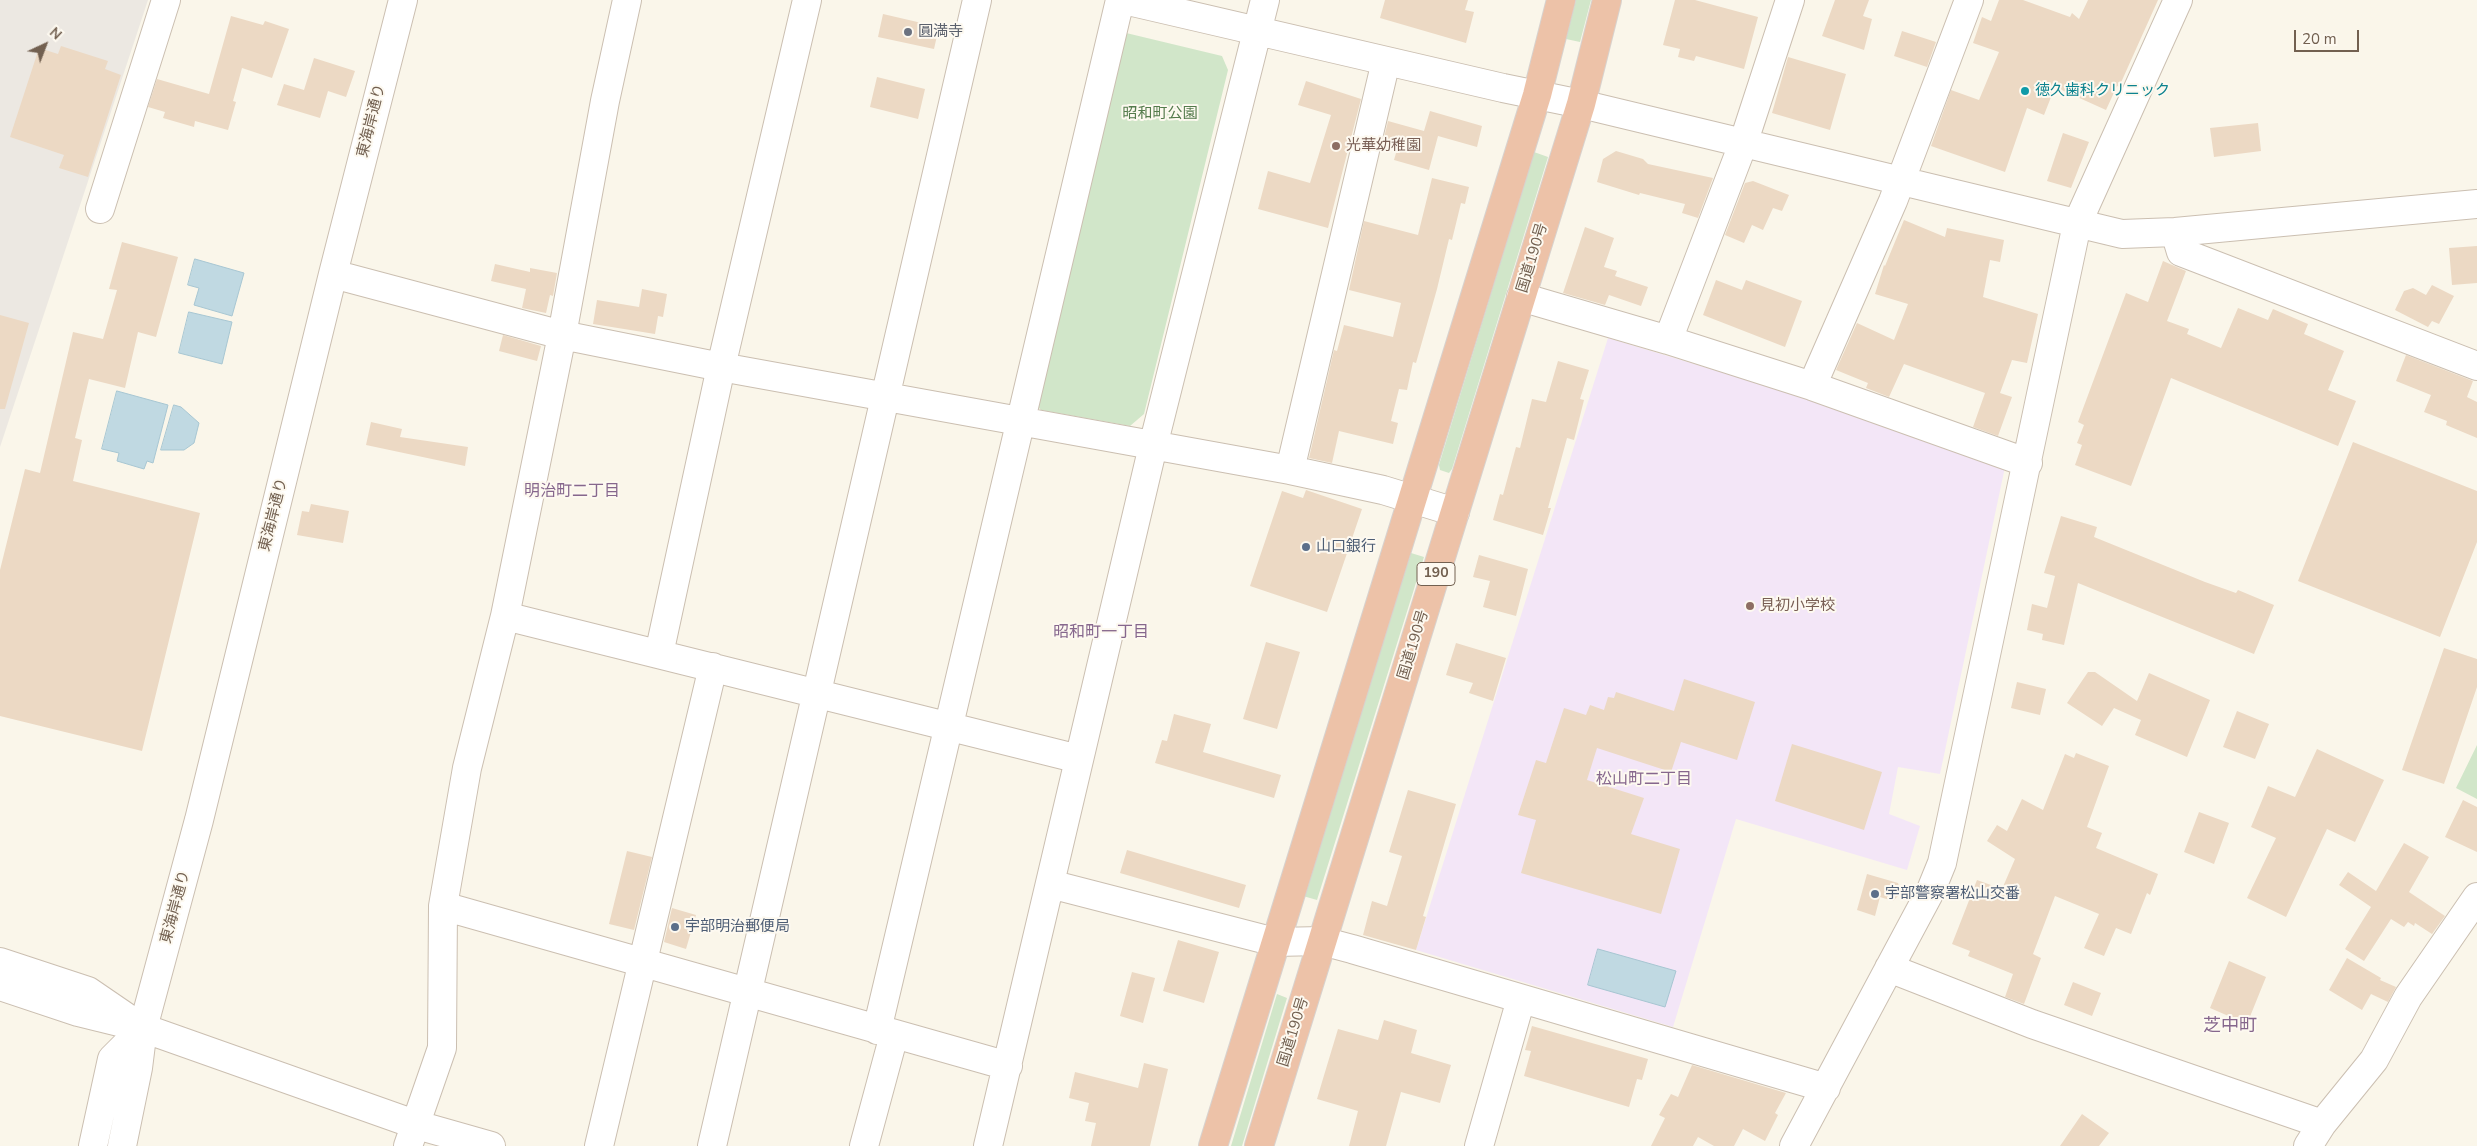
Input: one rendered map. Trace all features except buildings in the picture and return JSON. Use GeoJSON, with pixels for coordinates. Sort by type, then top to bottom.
{"type":"FeatureCollection","features":[{"type":"Feature","properties":{"kind":"highway"},"geometry":{"type":"LineString","coordinates":[[1213,1146],[1537,95],[1561,0]]}},
{"type":"Feature","properties":{"kind":"highway","name":"国道190号"},"geometry":{"type":"LineString","coordinates":[[1259,1146],[1581,104],[1607,0]]}},
{"type":"Feature","properties":{"kind":"street"},"geometry":{"type":"LineString","coordinates":[[100,209],[166,0]]}},
{"type":"Feature","properties":{"kind":"street","name":"東海岸通り"},"geometry":{"type":"LineString","coordinates":[[122,1146],[138,1068],[143,1028],[199,820],[333,274],[403,0]]}},
{"type":"Feature","properties":{"kind":"street"},"geometry":{"type":"LineString","coordinates":[[412,1135],[442,1048],[443,906],[468,768],[505,616],[562,335],[605,101],[627,0]]}},
{"type":"Feature","properties":{"kind":"street"},"geometry":{"type":"LineString","coordinates":[[659,654],[722,368],[807,0]]}},
{"type":"Feature","properties":{"kind":"street"},"geometry":{"type":"LineString","coordinates":[[712,1146],[977,0]]}},
{"type":"Feature","properties":{"kind":"street"},"geometry":{"type":"LineString","coordinates":[[864,1146],[949,725],[1019,421],[1120,0]]}},
{"type":"Feature","properties":{"kind":"street"},"geometry":{"type":"LineString","coordinates":[[1124,0],[1901,179],[2122,234],[2176,232],[2477,204]]}},
{"type":"Feature","properties":{"kind":"street"},"geometry":{"type":"LineString","coordinates":[[988,1146],[1154,446],[1265,0]]}},
{"type":"Feature","properties":{"kind":"street"},"geometry":{"type":"LineString","coordinates":[[1668,340],[1743,144],[1790,0]]}},
{"type":"Feature","properties":{"kind":"street"},"geometry":{"type":"LineString","coordinates":[[1812,386],[1901,179],[1969,0]]}},
{"type":"Feature","properties":{"kind":"street"},"geometry":{"type":"LineString","coordinates":[[1794,1146],[1931,890],[1942,863],[2077,224],[2178,0]]}},
{"type":"Feature","properties":{"kind":"street"},"geometry":{"type":"LineString","coordinates":[[1290,470],[1386,61]]}},
{"type":"Feature","properties":{"kind":"street"},"geometry":{"type":"LineString","coordinates":[[2176,232],[2182,252],[2477,366]]}},
{"type":"Feature","properties":{"kind":"street"},"geometry":{"type":"LineString","coordinates":[[333,274],[562,335],[722,368],[1290,470],[1383,490],[1455,512]]}},
{"type":"Feature","properties":{"kind":"street"},"geometry":{"type":"LineString","coordinates":[[1521,297],[1668,340],[1812,386],[2028,463]]}},
{"type":"Feature","properties":{"kind":"street"},"geometry":{"type":"LineString","coordinates":[[505,616],[1079,758]]}},
{"type":"Feature","properties":{"kind":"street"},"geometry":{"type":"LineString","coordinates":[[599,1146],[713,667]]}},
{"type":"Feature","properties":{"kind":"street"},"geometry":{"type":"LineString","coordinates":[[1050,884],[1275,942],[1322,941],[1826,1088]]}},
{"type":"Feature","properties":{"kind":"street"},"geometry":{"type":"LineString","coordinates":[[1889,968],[2032,1024],[2313,1140],[2374,1060],[2408,997],[2477,897]]}},
{"type":"Feature","properties":{"kind":"street"},"geometry":{"type":"LineString","coordinates":[[443,906],[1008,1066]]}},
{"type":"Feature","properties":{"kind":"street"},"geometry":{"type":"LineString","coordinates":[[0,962],[88,991],[143,1028]]}},
{"type":"Feature","properties":{"kind":"street"},"geometry":{"type":"LineString","coordinates":[[0,986],[78,1012],[143,1028],[412,1135],[490,1146]]}},
{"type":"Feature","properties":{"kind":"street"},"geometry":{"type":"LineString","coordinates":[[1479,1146],[1521,998]]}},
{"type":"Feature","properties":{"kind":"street","name":"東海岸通り"},"geometry":{"type":"LineString","coordinates":[[93,1146],[112,1059],[143,1028]]}},
{"type":"Feature","properties":{"kind":"shaded area"},"geometry":{"type":"Polygon","coordinates":[[[0,0],[148,0],[0,447],[0,0]]]}},
{"type":"Feature","properties":{"kind":"shaded area","name":"見初小学校"},"geometry":{"type":"Polygon","coordinates":[[[1608,338],[1807,398],[2005,467],[1940,774],[1898,767],[1889,814],[1920,826],[1907,870],[1736,819],[1673,1027],[1416,950],[1608,338]]]}},
{"type":"Feature","properties":{"kind":"green space"},"geometry":{"type":"Polygon","coordinates":[[[1576,0],[1591,0],[1580,42],[1566,39],[1576,0]]]}},
{"type":"Feature","properties":{"kind":"green space","name":"昭和町公園"},"geometry":{"type":"Polygon","coordinates":[[[1122,32],[1222,56],[1228,70],[1144,414],[1130,426],[1041,410],[1033,402],[1122,32]]]}},
{"type":"Feature","properties":{"kind":"green space"},"geometry":{"type":"Polygon","coordinates":[[[1534,152],[1548,157],[1452,469],[1449,473],[1440,470],[1439,465],[1534,152]]]}},
{"type":"Feature","properties":{"kind":"green space"},"geometry":{"type":"Polygon","coordinates":[[[1411,553],[1424,557],[1317,900],[1303,896],[1411,553]]]}},
{"type":"Feature","properties":{"kind":"green space"},"geometry":{"type":"Polygon","coordinates":[[[2477,745],[2477,799],[2456,788],[2477,745]]]}},
{"type":"Feature","properties":{"kind":"green space"},"geometry":{"type":"Polygon","coordinates":[[[1277,994],[1287,998],[1242,1146],[1231,1146],[1277,994]]]}},
{"type":"Feature","properties":{"kind":"water"},"geometry":{"type":"Polygon","coordinates":[[[195,259],[244,273],[232,316],[194,305],[199,288],[188,285],[195,259]]]}},
{"type":"Feature","properties":{"kind":"water"},"geometry":{"type":"Polygon","coordinates":[[[189,312],[232,322],[222,364],[179,353],[189,312]]]}},
{"type":"Feature","properties":{"kind":"water"},"geometry":{"type":"Polygon","coordinates":[[[117,391],[168,405],[153,463],[147,461],[144,469],[117,461],[119,453],[102,449],[117,391]]]}},
{"type":"Feature","properties":{"kind":"water"},"geometry":{"type":"Polygon","coordinates":[[[174,405],[181,407],[199,423],[194,443],[184,450],[161,450],[174,405]]]}},
{"type":"Feature","properties":{"kind":"water"},"geometry":{"type":"Polygon","coordinates":[[[1598,949],[1676,971],[1665,1007],[1588,985],[1598,949]]]}},
{"type":"Feature","properties":{"kind":"place","name":"圓満寺"},"geometry":{"type":"Point","coordinates":[908,32]}},
{"type":"Feature","properties":{"kind":"place","name":"徳久歯科クリニック"},"geometry":{"type":"Point","coordinates":[2025,91]}},
{"type":"Feature","properties":{"kind":"place","name":"光華幼稚園"},"geometry":{"type":"Point","coordinates":[1336,146]}},
{"type":"Feature","properties":{"kind":"place","name":"山口銀行"},"geometry":{"type":"Point","coordinates":[1306,547]}},
{"type":"Feature","properties":{"kind":"place","name":"見初小学校"},"geometry":{"type":"Point","coordinates":[1750,606]}},
{"type":"Feature","properties":{"kind":"place","name":"宇部警察署松山交番"},"geometry":{"type":"Point","coordinates":[1875,894]}},
{"type":"Feature","properties":{"kind":"place","name":"宇部明治郵便局"},"geometry":{"type":"Point","coordinates":[675,927]}},
{"type":"Feature","properties":{"kind":"district","name":"明治町二丁目"},"geometry":{"type":"Point","coordinates":[572,492]}},
{"type":"Feature","properties":{"kind":"district","name":"昭和町一丁目"},"geometry":{"type":"Point","coordinates":[1101,633]}},
{"type":"Feature","properties":{"kind":"district","name":"松山町二丁目"},"geometry":{"type":"Point","coordinates":[1644,780]}},
{"type":"Feature","properties":{"kind":"district","name":"芝中町"},"geometry":{"type":"Point","coordinates":[2230,1027]}}]}
